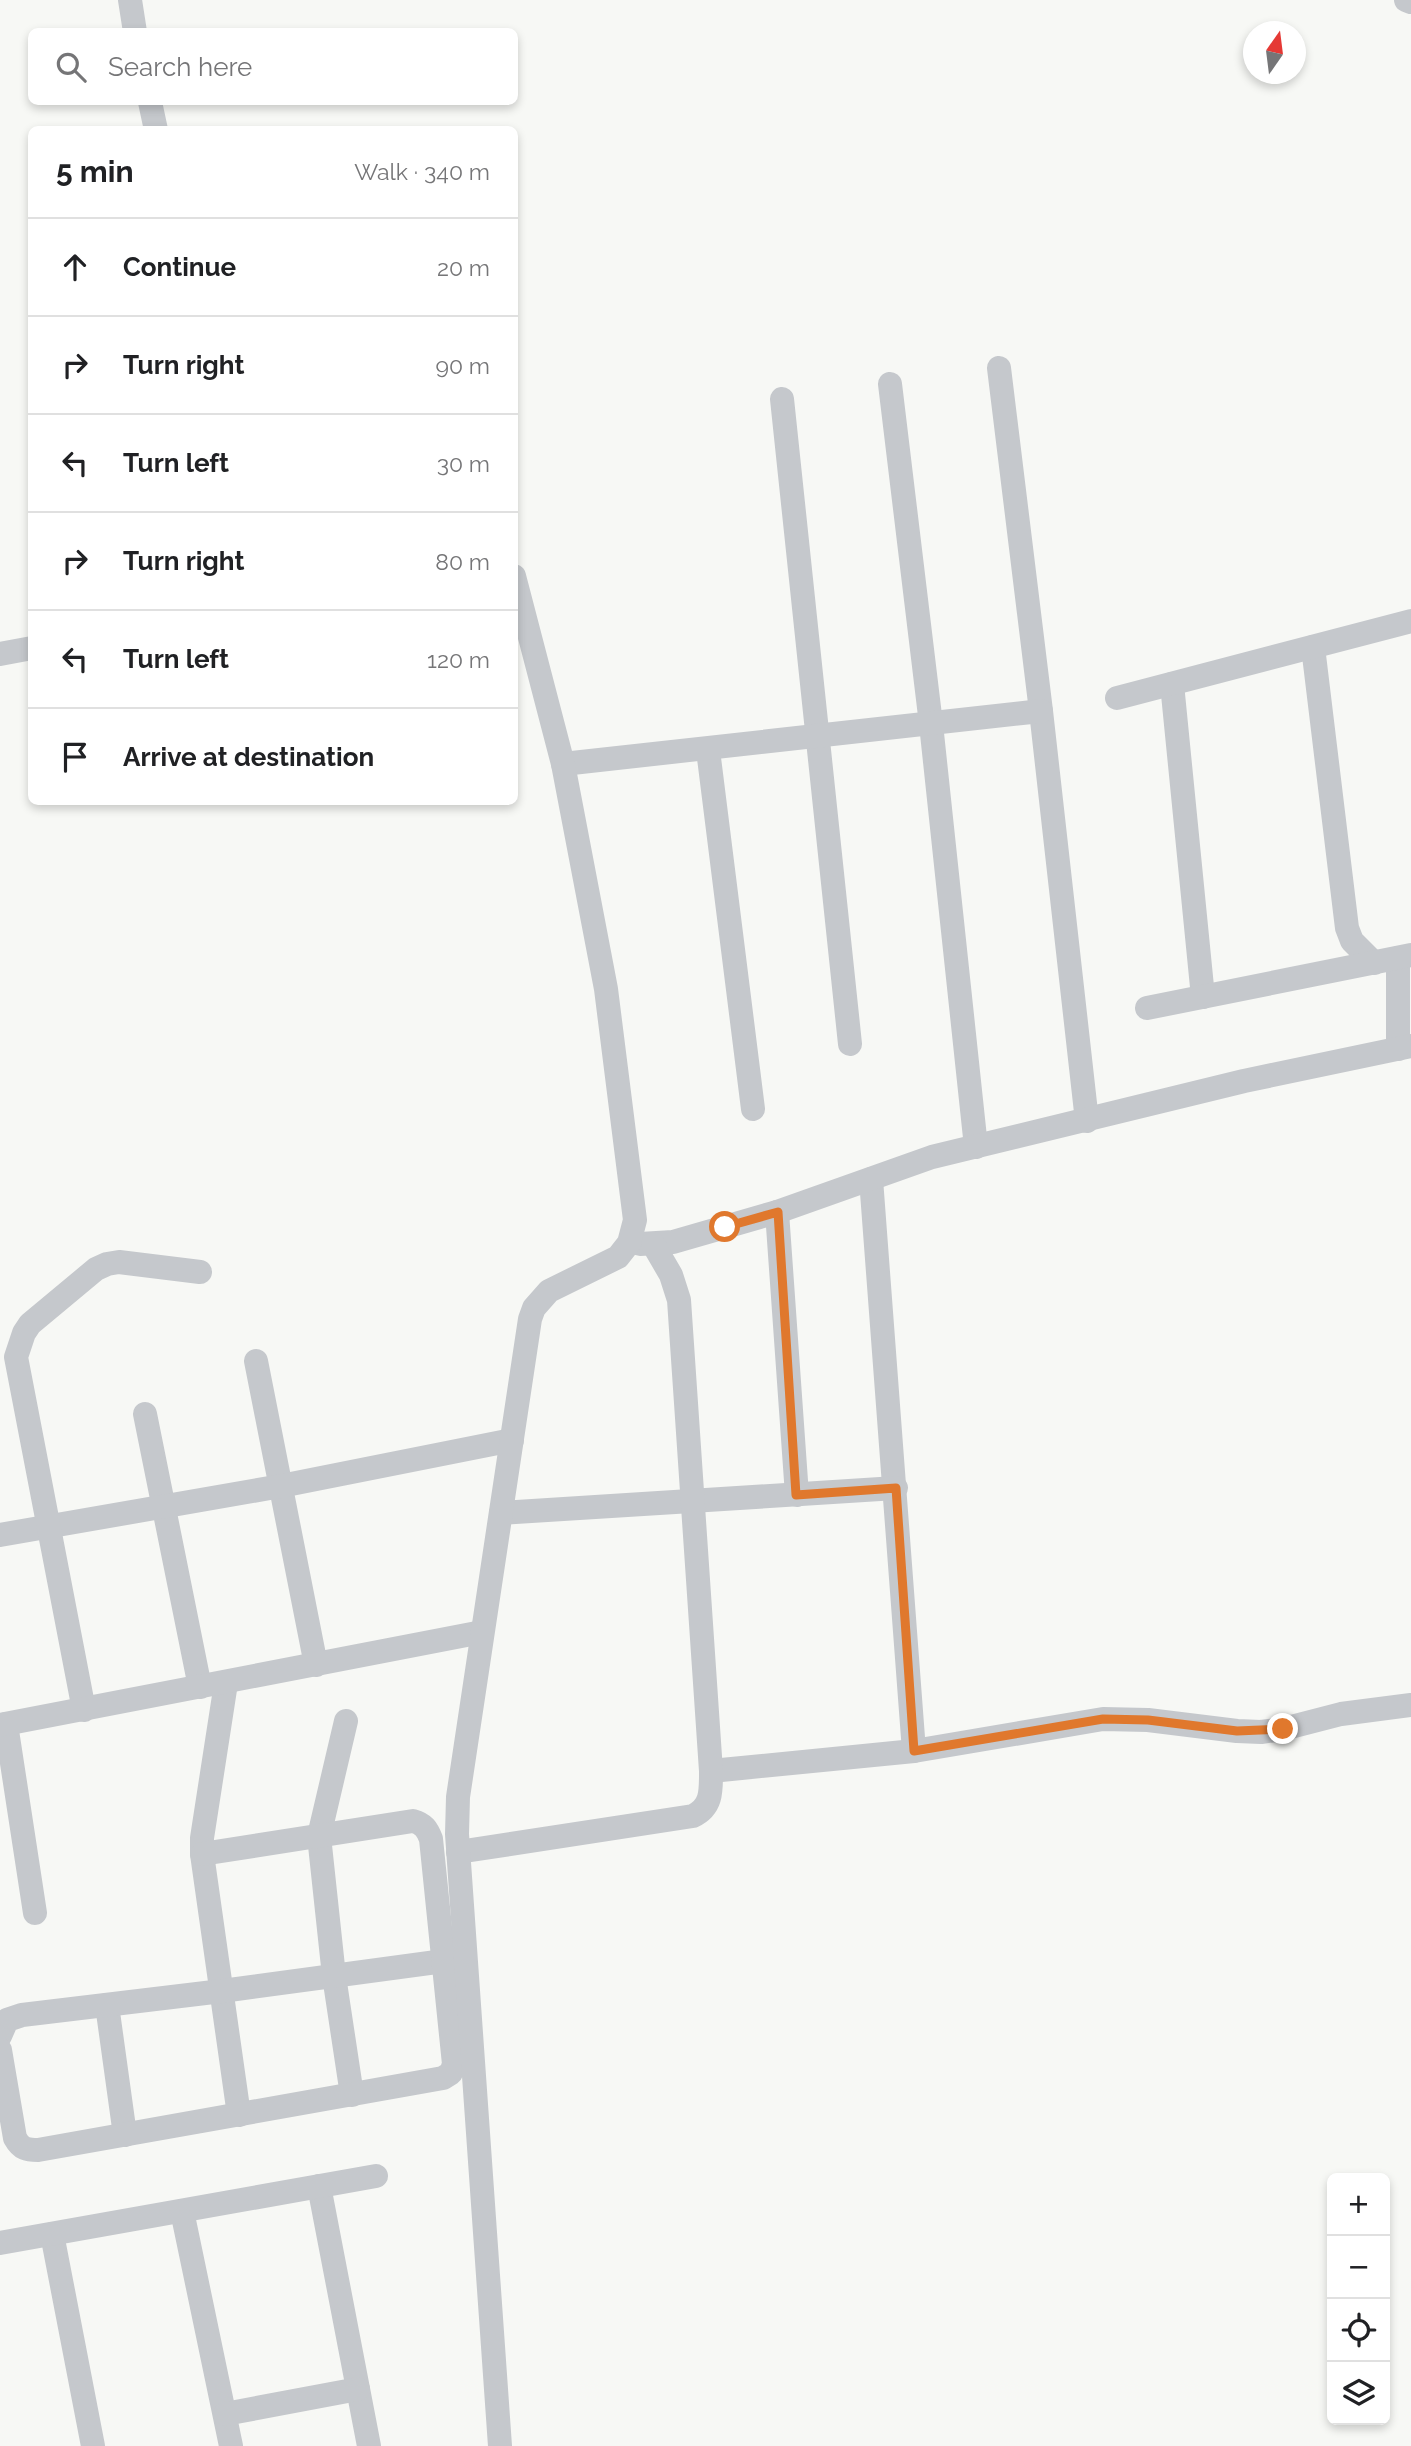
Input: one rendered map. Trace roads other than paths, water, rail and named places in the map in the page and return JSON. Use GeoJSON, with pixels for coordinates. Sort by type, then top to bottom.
{"type":"FeatureCollection","features":[{"type":"Feature","properties":{"kind":"street"},"geometry":{"type":"LineString","coordinates":[[130,0],[134,28]]}},
{"type":"Feature","properties":{"kind":"street"},"geometry":{"type":"LineString","coordinates":[[1406,0],[1411,2]]}},
{"type":"Feature","properties":{"kind":"street"},"geometry":{"type":"LineString","coordinates":[[151,105],[155,126]]}},
{"type":"Feature","properties":{"kind":"street"},"geometry":{"type":"LineString","coordinates":[[999,368],[1087,1121]]}},
{"type":"Feature","properties":{"kind":"street"},"geometry":{"type":"LineString","coordinates":[[890,384],[931,724],[976,1147]]}},
{"type":"Feature","properties":{"kind":"street"},"geometry":{"type":"LineString","coordinates":[[782,400],[850,1044]]}},
{"type":"Feature","properties":{"kind":"street"},"geometry":{"type":"LineString","coordinates":[[458,1852],[693,1816],[703,1811],[711,1791],[679,1300],[671,1275],[641,1244],[635,1220],[606,989],[563,764],[518,591]]}},
{"type":"Feature","properties":{"kind":"street"},"geometry":{"type":"LineString","coordinates":[[1118,698],[1411,621]]}},
{"type":"Feature","properties":{"kind":"street"},"geometry":{"type":"LineString","coordinates":[[1313,647],[1347,928],[1352,941],[1394,959]]}},
{"type":"Feature","properties":{"kind":"street"},"geometry":{"type":"LineString","coordinates":[[0,654],[28,649]]}},
{"type":"Feature","properties":{"kind":"street"},"geometry":{"type":"LineString","coordinates":[[1172,684],[1203,997]]}},
{"type":"Feature","properties":{"kind":"street"},"geometry":{"type":"LineString","coordinates":[[563,764],[1041,711]]}},
{"type":"Feature","properties":{"kind":"street"},"geometry":{"type":"LineString","coordinates":[[708,750],[753,1109]]}},
{"type":"Feature","properties":{"kind":"street"},"geometry":{"type":"LineString","coordinates":[[1147,1008],[1394,959]]}},
{"type":"Feature","properties":{"kind":"street"},"geometry":{"type":"LineString","coordinates":[[500,2446],[458,1852],[457,1797],[530,1319],[534,1308],[549,1292],[641,1244],[673,1242],[778,1212],[932,1157],[1244,1081],[1405,1048],[1394,959]]}},
{"type":"Feature","properties":{"kind":"street"},"geometry":{"type":"LineString","coordinates":[[871,1179],[914,1751]]}},
{"type":"Feature","properties":{"kind":"street"},"geometry":{"type":"LineString","coordinates":[[778,1212],[796,1495]]}},
{"type":"Feature","properties":{"kind":"street"},"geometry":{"type":"LineString","coordinates":[[84,1710],[16,1357],[30,1324],[96,1269],[120,1262],[200,1272]]}},
{"type":"Feature","properties":{"kind":"street"},"geometry":{"type":"LineString","coordinates":[[256,1362],[316,1665]]}},
{"type":"Feature","properties":{"kind":"street"},"geometry":{"type":"LineString","coordinates":[[145,1414],[200,1687]]}},
{"type":"Feature","properties":{"kind":"street"},"geometry":{"type":"LineString","coordinates":[[0,1535],[281,1486],[512,1440]]}},
{"type":"Feature","properties":{"kind":"street"},"geometry":{"type":"LineString","coordinates":[[501,1513],[896,1488]]}},
{"type":"Feature","properties":{"kind":"street"},"geometry":{"type":"LineString","coordinates":[[35,1913],[3,1725],[482,1632]]}},
{"type":"Feature","properties":{"kind":"street"},"geometry":{"type":"LineString","coordinates":[[226,1683],[202,1838],[202,1854],[239,2115]]}},
{"type":"Feature","properties":{"kind":"street"},"geometry":{"type":"LineString","coordinates":[[711,1771],[914,1751],[1103,1719],[1148,1720],[1261,1732],[1340,1714],[1411,1705]]}},
{"type":"Feature","properties":{"kind":"street"},"geometry":{"type":"LineString","coordinates":[[346,1721],[319,1836],[334,1976],[352,2095]]}},
{"type":"Feature","properties":{"kind":"street"},"geometry":{"type":"LineString","coordinates":[[0,2050],[15,2138],[19,2146],[38,2150],[352,2095],[443,2078],[451,2073],[454,2064],[431,1839],[428,1830],[421,1823],[413,1821],[202,1854]]}},
{"type":"Feature","properties":{"kind":"street"},"geometry":{"type":"LineString","coordinates":[[0,2036],[7,2020],[22,2015],[444,1961]]}},
{"type":"Feature","properties":{"kind":"street"},"geometry":{"type":"LineString","coordinates":[[107,2005],[125,2135]]}},
{"type":"Feature","properties":{"kind":"street"},"geometry":{"type":"LineString","coordinates":[[0,2243],[376,2176]]}},
{"type":"Feature","properties":{"kind":"street"},"geometry":{"type":"LineString","coordinates":[[319,2186],[369,2446]]}},
{"type":"Feature","properties":{"kind":"street"},"geometry":{"type":"LineString","coordinates":[[183,2211],[232,2446]]}},
{"type":"Feature","properties":{"kind":"street"},"geometry":{"type":"LineString","coordinates":[[52,2234],[86,2445]]}},
{"type":"Feature","properties":{"kind":"street"},"geometry":{"type":"LineString","coordinates":[[225,2414],[358,2389]]}}]}
